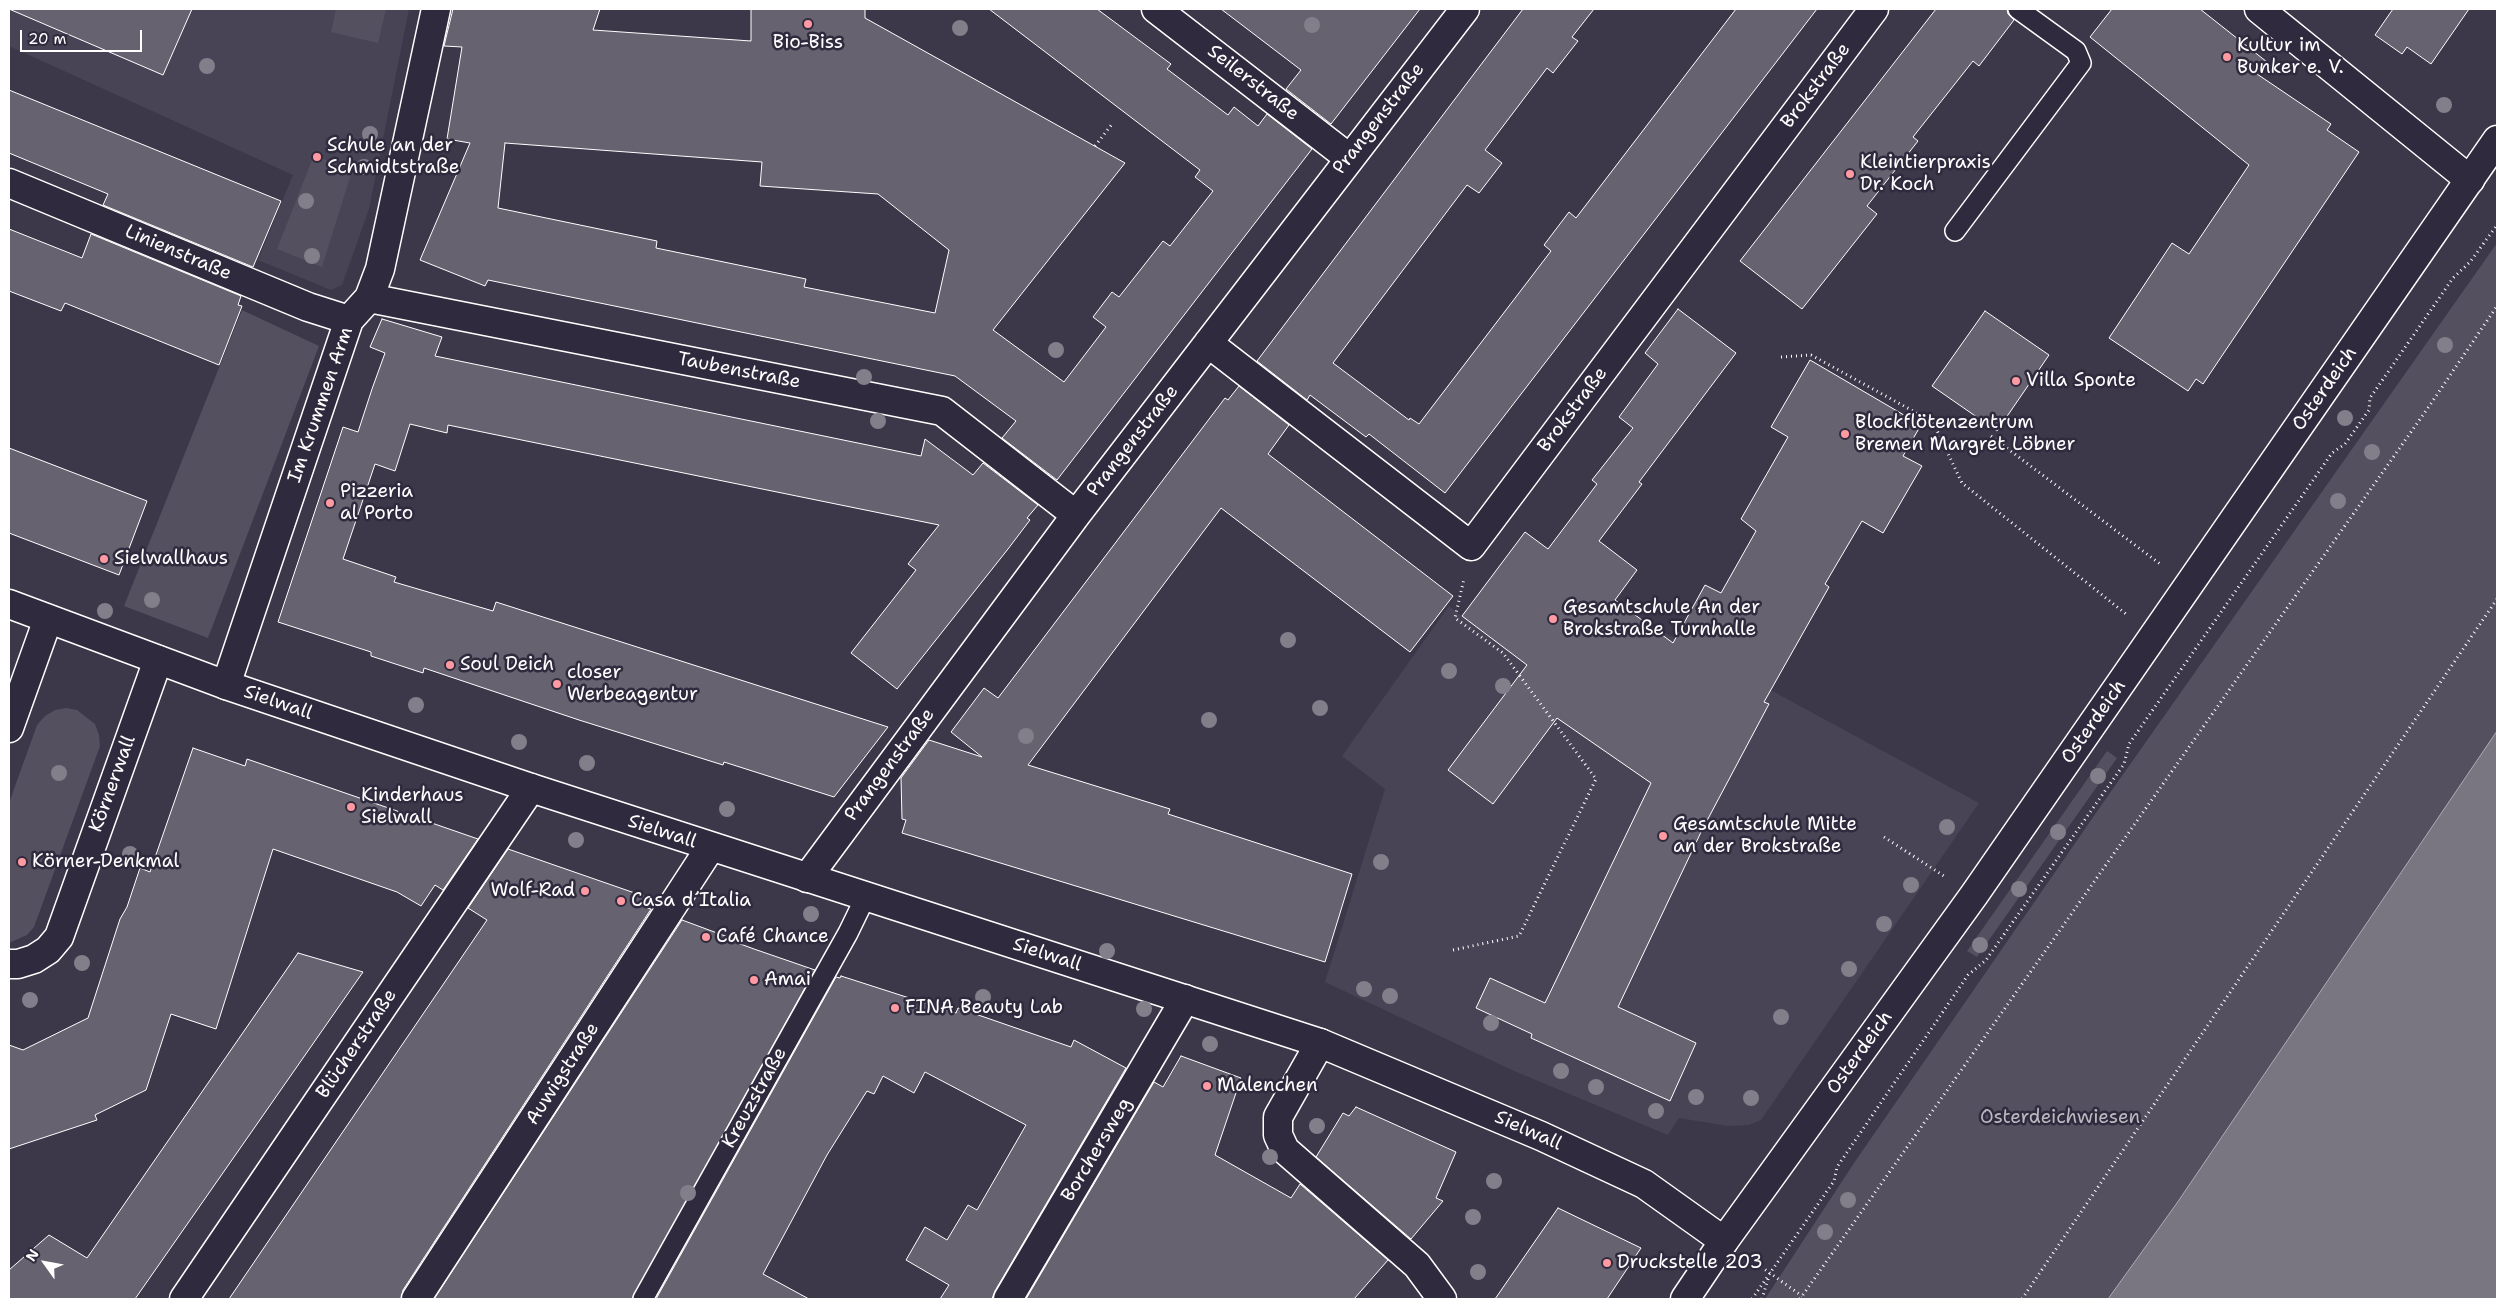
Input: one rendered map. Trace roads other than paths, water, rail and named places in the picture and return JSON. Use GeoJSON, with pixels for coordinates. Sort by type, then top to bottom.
{"type":"FeatureCollection","features":[{"type":"Feature","properties":{"kind":"street","name":"Im Krummen Arm"},"geometry":{"type":"LineString","coordinates":[[226,685],[349,320],[369,298],[380,269],[436,9]]}},
{"type":"Feature","properties":{"kind":"street","name":"Seilerstraße"},"geometry":{"type":"LineString","coordinates":[[1156,9],[1349,158]]}},
{"type":"Feature","properties":{"kind":"street","name":"Prangenstraße"},"geometry":{"type":"LineString","coordinates":[[807,878],[1076,515],[1465,9]]}},
{"type":"Feature","properties":{"kind":"street","name":"Brokstraße"},"geometry":{"type":"LineString","coordinates":[[1208,343],[1472,546],[1874,9]]}},
{"type":"Feature","properties":{"kind":"street"},"geometry":{"type":"LineString","coordinates":[[2259,9],[2470,180]]}},
{"type":"Feature","properties":{"kind":"street","name":"Osterdeich"},"geometry":{"type":"LineString","coordinates":[[1685,1299],[1724,1241],[1974,895],[2497,140]]}},
{"type":"Feature","properties":{"kind":"street","name":"Linienstraße"},"geometry":{"type":"LineString","coordinates":[[9,183],[308,307],[349,320]]}},
{"type":"Feature","properties":{"kind":"street","name":"Taubenstraße"},"geometry":{"type":"LineString","coordinates":[[369,298],[942,411],[1076,515]]}},
{"type":"Feature","properties":{"kind":"street","name":"Sielwall"},"geometry":{"type":"LineString","coordinates":[[9,604],[226,685],[710,848],[866,896],[1320,1043],[1541,1136],[1644,1184],[1724,1241]]}},
{"type":"Feature","properties":{"kind":"street"},"geometry":{"type":"LineString","coordinates":[[9,728],[48,619]]}},
{"type":"Feature","properties":{"kind":"street","name":"Körnerwall"},"geometry":{"type":"LineString","coordinates":[[9,964],[18,964],[34,959],[48,950],[59,937],[158,660]]}},
{"type":"Feature","properties":{"kind":"street","name":"Blücherstraße"},"geometry":{"type":"LineString","coordinates":[[184,1299],[531,788]]}},
{"type":"Feature","properties":{"kind":"street","name":"Auwigstraße"},"geometry":{"type":"LineString","coordinates":[[416,1299],[710,848]]}},
{"type":"Feature","properties":{"kind":"street","name":"Borchersweg"},"geometry":{"type":"LineString","coordinates":[[1008,1299],[1184,999]]}},
{"type":"Feature","properties":{"kind":"street"},"geometry":{"type":"LineString","coordinates":[[1320,1043],[1278,1117],[1278,1134],[1285,1150],[1417,1265],[1442,1299]]}},
{"type":"Feature","properties":{"kind":"lane"},"geometry":{"type":"LineString","coordinates":[[1955,232],[2081,63],[2076,51],[2018,9]]}},
{"type":"Feature","properties":{"kind":"lane","name":"Kreuzstraße"},"geometry":{"type":"LineString","coordinates":[[643,1299],[848,933],[866,896]]}},
{"type":"Feature","properties":{"kind":"place","name":"Bio-Biss"},"geometry":{"type":"Point","coordinates":[808,24]}},
{"type":"Feature","properties":{"kind":"place","name":"Kultur im Bunker e. V."},"geometry":{"type":"Point","coordinates":[2227,57]}},
{"type":"Feature","properties":{"kind":"place","name":"Schule an der Schmidtstraße"},"geometry":{"type":"Point","coordinates":[317,157]}},
{"type":"Feature","properties":{"kind":"place","name":"Kleintierpraxis Dr. Koch"},"geometry":{"type":"Point","coordinates":[1850,174]}},
{"type":"Feature","properties":{"kind":"place","name":"Villa Sponte"},"geometry":{"type":"Point","coordinates":[2016,381]}},
{"type":"Feature","properties":{"kind":"place","name":"Blockflötenzentrum Bremen Margret Löbner"},"geometry":{"type":"Point","coordinates":[1845,434]}},
{"type":"Feature","properties":{"kind":"place","name":"Pizzeria al Porto"},"geometry":{"type":"Point","coordinates":[330,503]}},
{"type":"Feature","properties":{"kind":"place","name":"Sielwallhaus"},"geometry":{"type":"Point","coordinates":[104,559]}},
{"type":"Feature","properties":{"kind":"place","name":"Gesamtschule An der Brokstraße Turnhalle"},"geometry":{"type":"Point","coordinates":[1553,619]}},
{"type":"Feature","properties":{"kind":"place","name":"Soul Deich"},"geometry":{"type":"Point","coordinates":[450,665]}},
{"type":"Feature","properties":{"kind":"place","name":"closer Werbeagentur"},"geometry":{"type":"Point","coordinates":[557,684]}},
{"type":"Feature","properties":{"kind":"place","name":"Kinderhaus Sielwall"},"geometry":{"type":"Point","coordinates":[351,807]}},
{"type":"Feature","properties":{"kind":"place","name":"Gesamtschule Mitte an der Brokstraße"},"geometry":{"type":"Point","coordinates":[1663,836]}},
{"type":"Feature","properties":{"kind":"place","name":"Körner-Denkmal"},"geometry":{"type":"Point","coordinates":[22,862]}},
{"type":"Feature","properties":{"kind":"place","name":"Wolf-Rad"},"geometry":{"type":"Point","coordinates":[585,891]}},
{"type":"Feature","properties":{"kind":"place","name":"Casa d´Italia"},"geometry":{"type":"Point","coordinates":[621,901]}},
{"type":"Feature","properties":{"kind":"place","name":"Café Chance"},"geometry":{"type":"Point","coordinates":[706,937]}},
{"type":"Feature","properties":{"kind":"place","name":"Amai"},"geometry":{"type":"Point","coordinates":[754,980]}},
{"type":"Feature","properties":{"kind":"place","name":"FINA Beauty Lab"},"geometry":{"type":"Point","coordinates":[895,1008]}},
{"type":"Feature","properties":{"kind":"place","name":"Malenchen"},"geometry":{"type":"Point","coordinates":[1207,1086]}},
{"type":"Feature","properties":{"kind":"place","name":"Druckstelle 203"},"geometry":{"type":"Point","coordinates":[1607,1263]}},
{"type":"Feature","properties":{"kind":"park label","name":"Osterdeichwiesen"},"geometry":{"type":"Point","coordinates":[2060,1118]}}]}
